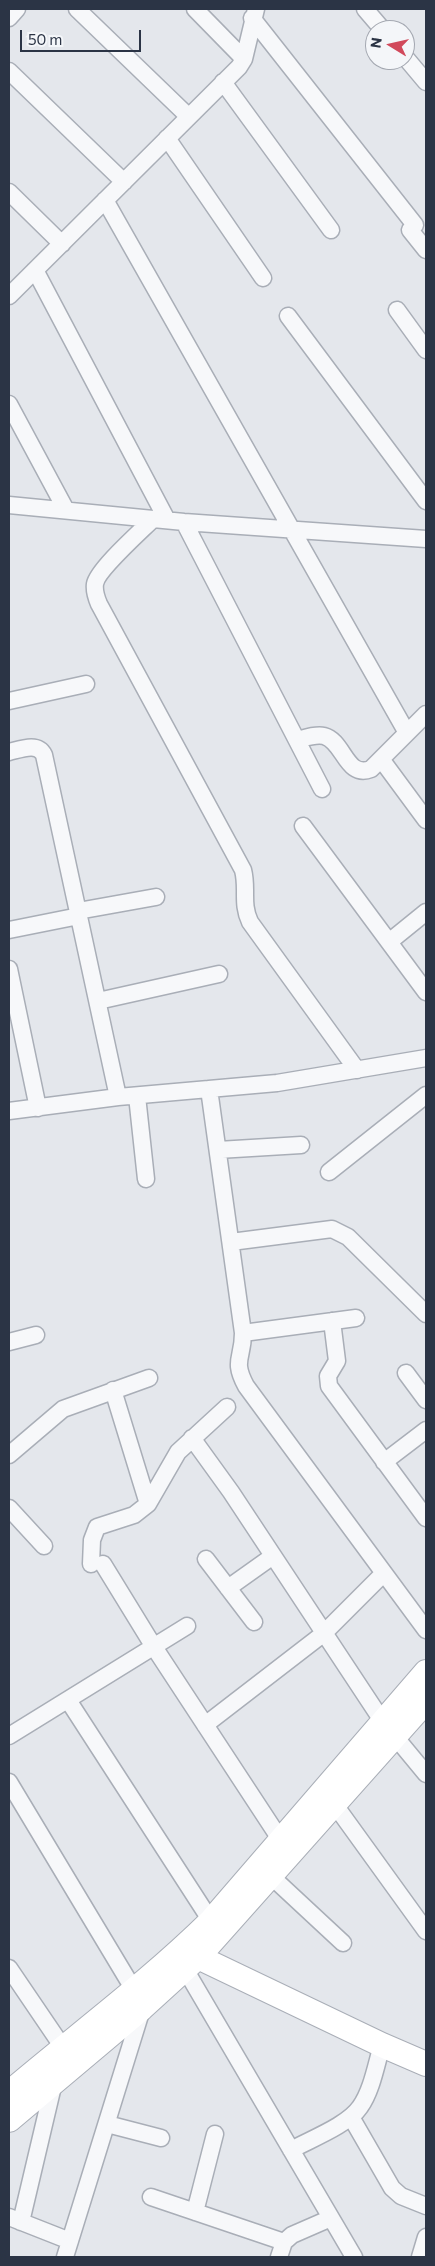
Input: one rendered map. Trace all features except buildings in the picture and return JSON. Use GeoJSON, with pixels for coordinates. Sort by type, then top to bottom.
{"type":"FeatureCollection","features":[{"type":"Feature","properties":{"kind":"main road"},"geometry":{"type":"LineString","coordinates":[[9,2093],[64,2049],[138,1999],[190,1957],[272,1877],[335,1805],[389,1729],[426,1672]]}},
{"type":"Feature","properties":{"kind":"main road"},"geometry":{"type":"LineString","coordinates":[[190,1957],[211,1921],[280,1839],[389,1729],[426,1701]]}},
{"type":"Feature","properties":{"kind":"main road"},"geometry":{"type":"LineString","coordinates":[[190,1957],[382,2046],[426,2064]]}},
{"type":"Feature","properties":{"kind":"main road"},"geometry":{"type":"LineString","coordinates":[[9,2120],[54,2082],[138,1999]]}},
{"type":"Feature","properties":{"kind":"street"},"geometry":{"type":"LineString","coordinates":[[9,18],[17,9]]}},
{"type":"Feature","properties":{"kind":"street"},"geometry":{"type":"LineString","coordinates":[[77,9],[189,117]]}},
{"type":"Feature","properties":{"kind":"street"},"geometry":{"type":"LineString","coordinates":[[195,9],[244,58]]}},
{"type":"Feature","properties":{"kind":"street"},"geometry":{"type":"LineString","coordinates":[[365,9],[374,20]]}},
{"type":"Feature","properties":{"kind":"street"},"geometry":{"type":"LineString","coordinates":[[9,296],[189,117],[244,58],[254,14]]}},
{"type":"Feature","properties":{"kind":"street"},"geometry":{"type":"LineString","coordinates":[[254,14],[412,227],[426,250]]}},
{"type":"Feature","properties":{"kind":"street"},"geometry":{"type":"LineString","coordinates":[[415,69],[426,82]]}},
{"type":"Feature","properties":{"kind":"street"},"geometry":{"type":"LineString","coordinates":[[9,71],[124,182]]}},
{"type":"Feature","properties":{"kind":"street"},"geometry":{"type":"LineString","coordinates":[[223,82],[331,230]]}},
{"type":"Feature","properties":{"kind":"street"},"geometry":{"type":"LineString","coordinates":[[167,138],[263,278]]}},
{"type":"Feature","properties":{"kind":"street"},"geometry":{"type":"LineString","coordinates":[[9,192],[62,244]]}},
{"type":"Feature","properties":{"kind":"street"},"geometry":{"type":"LineString","coordinates":[[105,200],[407,733]]}},
{"type":"Feature","properties":{"kind":"street"},"geometry":{"type":"LineString","coordinates":[[35,270],[160,519]]}},
{"type":"Feature","properties":{"kind":"street"},"geometry":{"type":"LineString","coordinates":[[397,310],[426,350]]}},
{"type":"Feature","properties":{"kind":"street"},"geometry":{"type":"LineString","coordinates":[[288,316],[426,501]]}},
{"type":"Feature","properties":{"kind":"street"},"geometry":{"type":"LineString","coordinates":[[9,404],[66,510]]}},
{"type":"Feature","properties":{"kind":"street"},"geometry":{"type":"LineString","coordinates":[[9,505],[184,522],[426,539]]}},
{"type":"Feature","properties":{"kind":"street"},"geometry":{"type":"LineString","coordinates":[[160,519],[104,570],[95,582],[95,593],[99,604],[243,870],[245,878],[244,910],[250,922],[357,1070]]}},
{"type":"Feature","properties":{"kind":"street"},"geometry":{"type":"LineString","coordinates":[[184,522],[322,789]]}},
{"type":"Feature","properties":{"kind":"street"},"geometry":{"type":"LineString","coordinates":[[9,701],[86,684]]}},
{"type":"Feature","properties":{"kind":"street"},"geometry":{"type":"LineString","coordinates":[[297,740],[324,736],[332,740],[353,768],[364,772],[371,769],[382,759],[426,714]]}},
{"type":"Feature","properties":{"kind":"street"},"geometry":{"type":"LineString","coordinates":[[9,752],[36,747],[42,750],[44,756],[118,1097]]}},
{"type":"Feature","properties":{"kind":"street"},"geometry":{"type":"LineString","coordinates":[[382,759],[426,820]]}},
{"type":"Feature","properties":{"kind":"street"},"geometry":{"type":"LineString","coordinates":[[303,826],[426,992]]}},
{"type":"Feature","properties":{"kind":"street"},"geometry":{"type":"LineString","coordinates":[[9,930],[156,897]]}},
{"type":"Feature","properties":{"kind":"street"},"geometry":{"type":"LineString","coordinates":[[390,942],[426,912]]}},
{"type":"Feature","properties":{"kind":"street"},"geometry":{"type":"LineString","coordinates":[[9,969],[14,1013],[38,1108]]}},
{"type":"Feature","properties":{"kind":"street"},"geometry":{"type":"LineString","coordinates":[[98,1001],[219,974]]}},
{"type":"Feature","properties":{"kind":"street"},"geometry":{"type":"LineString","coordinates":[[9,1111],[118,1097],[277,1083],[426,1058]]}},
{"type":"Feature","properties":{"kind":"street"},"geometry":{"type":"LineString","coordinates":[[209,1089],[243,1333],[238,1362],[239,1372],[246,1386],[426,1630]]}},
{"type":"Feature","properties":{"kind":"street"},"geometry":{"type":"LineString","coordinates":[[329,1172],[426,1095]]}},
{"type":"Feature","properties":{"kind":"street"},"geometry":{"type":"LineString","coordinates":[[137,1096],[146,1179]]}},
{"type":"Feature","properties":{"kind":"street"},"geometry":{"type":"LineString","coordinates":[[218,1150],[301,1145]]}},
{"type":"Feature","properties":{"kind":"street"},"geometry":{"type":"LineString","coordinates":[[231,1242],[332,1229],[348,1236],[426,1314]]}},
{"type":"Feature","properties":{"kind":"street"},"geometry":{"type":"LineString","coordinates":[[243,1333],[356,1318]]}},
{"type":"Feature","properties":{"kind":"street"},"geometry":{"type":"LineString","coordinates":[[332,1321],[337,1360],[328,1376],[329,1386],[426,1518]]}},
{"type":"Feature","properties":{"kind":"street"},"geometry":{"type":"LineString","coordinates":[[9,1342],[36,1335]]}},
{"type":"Feature","properties":{"kind":"street"},"geometry":{"type":"LineString","coordinates":[[406,1373],[426,1400]]}},
{"type":"Feature","properties":{"kind":"street"},"geometry":{"type":"LineString","coordinates":[[9,1455],[63,1409],[149,1378]]}},
{"type":"Feature","properties":{"kind":"street"},"geometry":{"type":"LineString","coordinates":[[113,1390],[148,1504]]}},
{"type":"Feature","properties":{"kind":"street"},"geometry":{"type":"LineString","coordinates":[[226,1407],[178,1452],[148,1504],[134,1515],[97,1527],[92,1540],[97,1564],[280,1839]]}},
{"type":"Feature","properties":{"kind":"street"},"geometry":{"type":"LineString","coordinates":[[384,1462],[426,1430]]}},
{"type":"Feature","properties":{"kind":"street"},"geometry":{"type":"LineString","coordinates":[[192,1438],[231,1492],[389,1729],[426,1774]]}},
{"type":"Feature","properties":{"kind":"street"},"geometry":{"type":"LineString","coordinates":[[9,1508],[44,1546]]}},
{"type":"Feature","properties":{"kind":"street"},"geometry":{"type":"LineString","coordinates":[[228,1588],[273,1556]]}},
{"type":"Feature","properties":{"kind":"street"},"geometry":{"type":"LineString","coordinates":[[206,1559],[254,1622]]}},
{"type":"Feature","properties":{"kind":"street"},"geometry":{"type":"LineString","coordinates":[[205,1725],[324,1634],[384,1573]]}},
{"type":"Feature","properties":{"kind":"street"},"geometry":{"type":"LineString","coordinates":[[9,1736],[188,1626]]}},
{"type":"Feature","properties":{"kind":"street"},"geometry":{"type":"LineString","coordinates":[[68,1700],[211,1921]]}},
{"type":"Feature","properties":{"kind":"street"},"geometry":{"type":"LineString","coordinates":[[9,1782],[138,1999],[106,2124],[65,2257]]}},
{"type":"Feature","properties":{"kind":"street"},"geometry":{"type":"LineString","coordinates":[[335,1805],[426,1931]]}},
{"type":"Feature","properties":{"kind":"street"},"geometry":{"type":"LineString","coordinates":[[272,1877],[343,1943]]}},
{"type":"Feature","properties":{"kind":"street"},"geometry":{"type":"LineString","coordinates":[[190,1957],[291,2150],[354,2257]]}},
{"type":"Feature","properties":{"kind":"street"},"geometry":{"type":"LineString","coordinates":[[9,1968],[64,2049]]}},
{"type":"Feature","properties":{"kind":"street"},"geometry":{"type":"LineString","coordinates":[[291,2150],[351,2117],[360,2107],[366,2095],[382,2046]]}},
{"type":"Feature","properties":{"kind":"street"},"geometry":{"type":"LineString","coordinates":[[54,2082],[15,2219],[70,2241]]}},
{"type":"Feature","properties":{"kind":"street"},"geometry":{"type":"LineString","coordinates":[[351,2117],[392,2188],[401,2196],[426,2206]]}},
{"type":"Feature","properties":{"kind":"street"},"geometry":{"type":"LineString","coordinates":[[106,2124],[161,2138]]}},
{"type":"Feature","properties":{"kind":"street"},"geometry":{"type":"LineString","coordinates":[[195,2212],[215,2134]]}},
{"type":"Feature","properties":{"kind":"street"},"geometry":{"type":"LineString","coordinates":[[151,2197],[195,2212],[282,2250],[292,2235],[331,2218]]}},
{"type":"Feature","properties":{"kind":"street"},"geometry":{"type":"LineString","coordinates":[[420,2257],[426,2237]]}}]}
